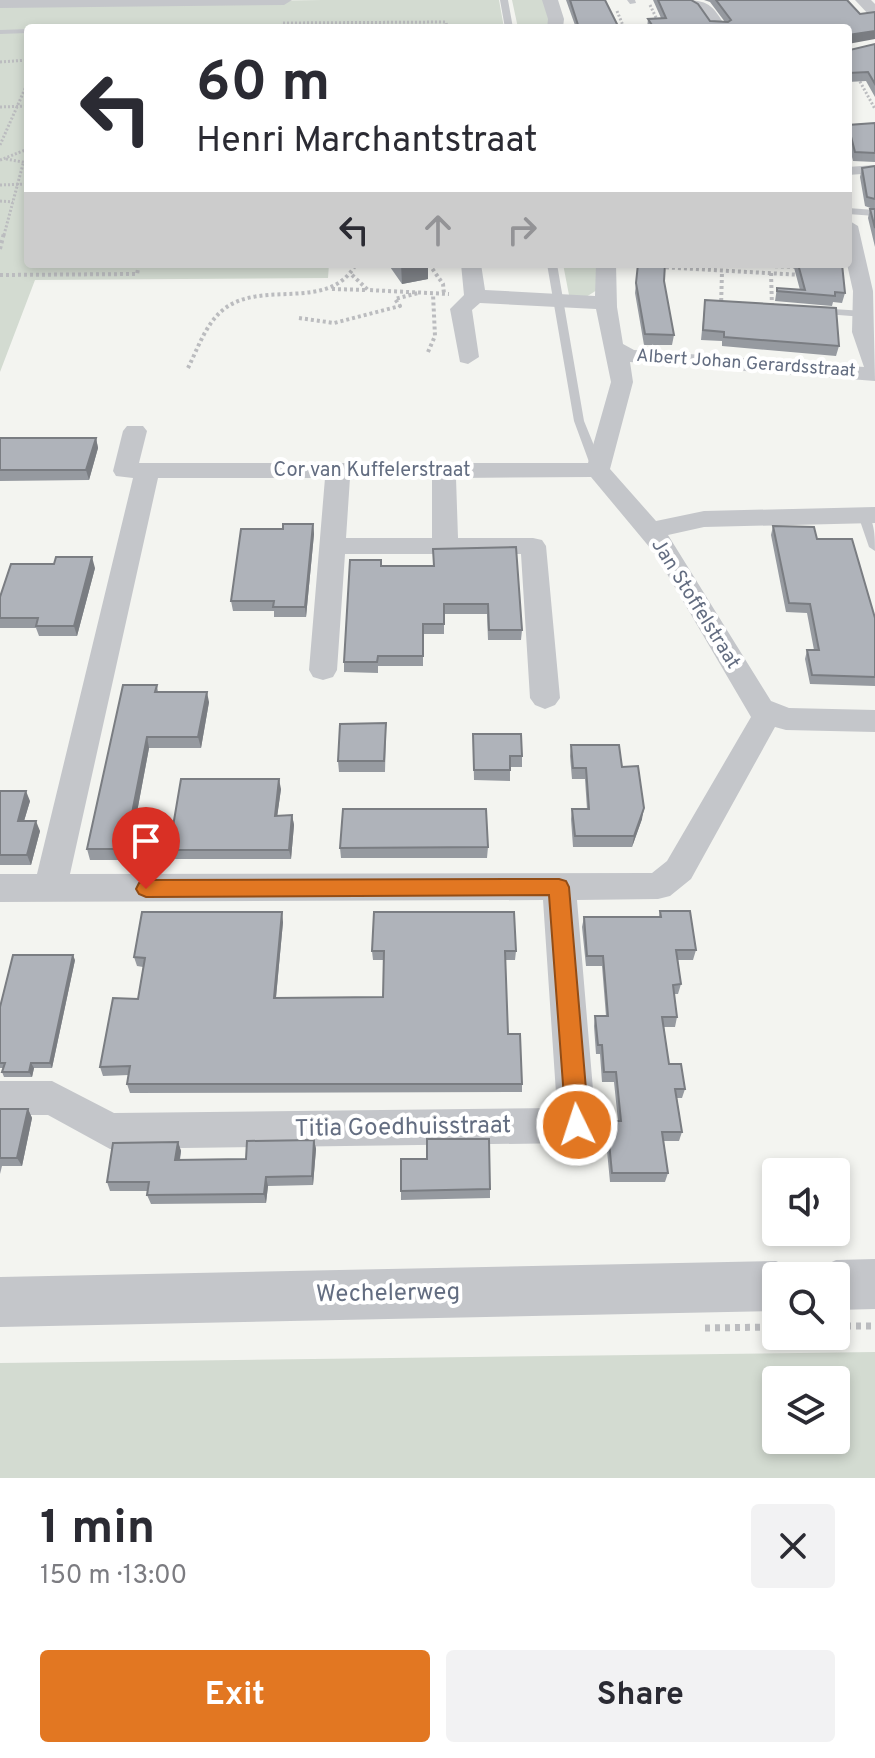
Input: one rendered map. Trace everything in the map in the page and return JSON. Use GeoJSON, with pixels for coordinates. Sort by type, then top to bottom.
{"type":"FeatureCollection","features":[{"type":"Feature","properties":{"kind":"street"},"geometry":{"type":"LineString","coordinates":[[0,3],[284,0]]}},
{"type":"Feature","properties":{"kind":"street"},"geometry":{"type":"LineString","coordinates":[[550,0],[555,24]]}},
{"type":"Feature","properties":{"kind":"street"},"geometry":{"type":"LineString","coordinates":[[688,0],[705,7],[716,24]]}},
{"type":"Feature","properties":{"kind":"street"},"geometry":{"type":"LineString","coordinates":[[852,171],[875,169]]}},
{"type":"Feature","properties":{"kind":"street"},"geometry":{"type":"LineString","coordinates":[[852,244],[860,279],[863,332],[875,366]]}},
{"type":"Feature","properties":{"kind":"street"},"geometry":{"type":"LineString","coordinates":[[472,268],[475,296]]}},
{"type":"Feature","properties":{"kind":"street"},"geometry":{"type":"LineString","coordinates":[[598,470],[622,382],[606,303],[606,268]]}},
{"type":"Feature","properties":{"kind":"street"},"geometry":{"type":"LineString","coordinates":[[468,357],[461,309],[475,296],[606,303]]}},
{"type":"Feature","properties":{"kind":"street","name":"Albert Johan Gerardsstraat"},"geometry":{"type":"LineString","coordinates":[[617,351],[631,356],[719,364],[875,374]]}},
{"type":"Feature","properties":{"kind":"street"},"geometry":{"type":"LineString","coordinates":[[50,889],[147,471],[125,471],[135,431]]}},
{"type":"Feature","properties":{"kind":"street","name":"Cor van Kuffelerstraat"},"geometry":{"type":"LineString","coordinates":[[147,471],[598,470]]}},
{"type":"Feature","properties":{"kind":"street","name":"Jan Stoffelstraat"},"geometry":{"type":"LineString","coordinates":[[598,470],[666,550],[756,704],[768,713]]}},
{"type":"Feature","properties":{"kind":"street"},"geometry":{"type":"LineString","coordinates":[[323,670],[338,471]]}},
{"type":"Feature","properties":{"kind":"street"},"geometry":{"type":"LineString","coordinates":[[444,471],[445,546]]}},
{"type":"Feature","properties":{"kind":"street"},"geometry":{"type":"LineString","coordinates":[[650,531],[704,519],[869,515]]}},
{"type":"Feature","properties":{"kind":"street"},"geometry":{"type":"LineString","coordinates":[[332,546],[533,546],[545,698]]}},
{"type":"Feature","properties":{"kind":"street"},"geometry":{"type":"LineString","coordinates":[[0,888],[646,888],[669,881],[679,870],[768,713],[786,719],[875,721]]}},
{"type":"Feature","properties":{"kind":"street","name":"Titia Goedhuisstraat"},"geometry":{"type":"LineString","coordinates":[[0,1098],[52,1098],[110,1131],[577,1125],[559,887]]}},
{"type":"Feature","properties":{"kind":"street"},"geometry":{"type":"LineString","coordinates":[[850,1285],[875,1284]]}},
{"type":"Feature","properties":{"kind":"street","name":"Wechelerweg"},"geometry":{"type":"LineString","coordinates":[[0,1302],[762,1286]]}},
{"type":"Feature","properties":{"kind":"lane"},"geometry":{"type":"LineString","coordinates":[[504,0],[508,24]]}},
{"type":"Feature","properties":{"kind":"lane"},"geometry":{"type":"LineString","coordinates":[[0,32],[24,31]]}},
{"type":"Feature","properties":{"kind":"lane"},"geometry":{"type":"LineString","coordinates":[[852,211],[875,213]]}},
{"type":"Feature","properties":{"kind":"lane"},"geometry":{"type":"LineString","coordinates":[[553,268],[579,421],[598,470]]}},
{"type":"Feature","properties":{"kind":"lane"},"geometry":{"type":"LineString","coordinates":[[772,307],[864,314]]}},
{"type":"Feature","properties":{"kind":"lane"},"geometry":{"type":"LineString","coordinates":[[869,515],[875,547]]}},
{"type":"Feature","properties":{"kind":"path"},"geometry":{"type":"LineString","coordinates":[[613,1],[622,24]]}},
{"type":"Feature","properties":{"kind":"path"},"geometry":{"type":"LineString","coordinates":[[634,3],[659,4]]}},
{"type":"Feature","properties":{"kind":"path"},"geometry":{"type":"LineString","coordinates":[[650,5],[659,24]]}},
{"type":"Feature","properties":{"kind":"path"},"geometry":{"type":"LineString","coordinates":[[283,23],[311,24]]}},
{"type":"Feature","properties":{"kind":"path"},"geometry":{"type":"LineString","coordinates":[[356,24],[446,24]]}},
{"type":"Feature","properties":{"kind":"path"},"geometry":{"type":"LineString","coordinates":[[0,62],[24,60]]}},
{"type":"Feature","properties":{"kind":"path"},"geometry":{"type":"LineString","coordinates":[[857,76],[875,109]]}},
{"type":"Feature","properties":{"kind":"path"},"geometry":{"type":"LineString","coordinates":[[0,145],[24,92]]}},
{"type":"Feature","properties":{"kind":"path"},"geometry":{"type":"LineString","coordinates":[[867,94],[875,94]]}},
{"type":"Feature","properties":{"kind":"path"},"geometry":{"type":"LineString","coordinates":[[0,107],[24,106]]}},
{"type":"Feature","properties":{"kind":"path"},"geometry":{"type":"LineString","coordinates":[[3,159],[24,151]]}},
{"type":"Feature","properties":{"kind":"path"},"geometry":{"type":"LineString","coordinates":[[3,159],[24,164]]}},
{"type":"Feature","properties":{"kind":"path"},"geometry":{"type":"LineString","coordinates":[[0,249],[24,169]]}},
{"type":"Feature","properties":{"kind":"path"},"geometry":{"type":"LineString","coordinates":[[0,185],[24,184]]}},
{"type":"Feature","properties":{"kind":"path"},"geometry":{"type":"LineString","coordinates":[[0,201],[13,202]]}},
{"type":"Feature","properties":{"kind":"path"},"geometry":{"type":"LineString","coordinates":[[0,275],[137,274],[138,268]]}},
{"type":"Feature","properties":{"kind":"path"},"geometry":{"type":"LineString","coordinates":[[331,289],[352,275],[355,268]]}},
{"type":"Feature","properties":{"kind":"path"},"geometry":{"type":"LineString","coordinates":[[432,268],[443,284],[444,294]]}},
{"type":"Feature","properties":{"kind":"path"},"geometry":{"type":"LineString","coordinates":[[672,268],[860,279]]}},
{"type":"Feature","properties":{"kind":"path"},"geometry":{"type":"LineString","coordinates":[[719,364],[722,272]]}},
{"type":"Feature","properties":{"kind":"path"},"geometry":{"type":"LineString","coordinates":[[771,273],[772,307]]}},
{"type":"Feature","properties":{"kind":"path"},"geometry":{"type":"LineString","coordinates":[[352,275],[368,290]]}},
{"type":"Feature","properties":{"kind":"path"},"geometry":{"type":"LineString","coordinates":[[188,368],[215,317],[228,306],[255,297],[331,289],[475,296]]}},
{"type":"Feature","properties":{"kind":"path"},"geometry":{"type":"LineString","coordinates":[[299,318],[334,323],[400,306],[395,299],[418,293]]}},
{"type":"Feature","properties":{"kind":"path"},"geometry":{"type":"LineString","coordinates":[[428,352],[435,336],[433,294]]}},
{"type":"Feature","properties":{"kind":"path"},"geometry":{"type":"LineString","coordinates":[[721,307],[730,307]]}},
{"type":"Feature","properties":{"kind":"path"},"geometry":{"type":"LineString","coordinates":[[850,1326],[875,1326]]}},
{"type":"Feature","properties":{"kind":"shaded area"},"geometry":{"type":"Polygon","coordinates":[[[499,0],[503,24],[24,24],[24,268],[329,268],[328,278],[35,280],[0,372],[0,5],[499,0]]]}},
{"type":"Feature","properties":{"kind":"shaded area"},"geometry":{"type":"Polygon","coordinates":[[[512,0],[543,0],[549,24],[517,24],[512,0]]]}},
{"type":"Feature","properties":{"kind":"shaded area"},"geometry":{"type":"Polygon","coordinates":[[[564,268],[598,268],[597,290],[586,297],[569,295],[564,268]]]}},
{"type":"Feature","properties":{"kind":"shaded area"},"geometry":{"type":"Polygon","coordinates":[[[875,1352],[875,1478],[0,1478],[0,1363],[875,1352]]]}},
{"type":"Feature","properties":{"kind":"building"},"geometry":{"type":"Polygon","coordinates":[[[570,0],[605,0],[617,24],[578,24],[570,0]]]}},
{"type":"Feature","properties":{"kind":"building"},"geometry":{"type":"Polygon","coordinates":[[[658,0],[691,0],[698,4],[710,21],[728,22],[731,20],[716,0],[847,0],[860,14],[875,12],[875,31],[852,34],[852,24],[651,24],[648,19],[666,18],[658,0]]]}},
{"type":"Feature","properties":{"kind":"building"},"geometry":{"type":"Polygon","coordinates":[[[875,44],[875,84],[868,72],[852,73],[852,50],[875,44]]]}},
{"type":"Feature","properties":{"kind":"building"},"geometry":{"type":"Polygon","coordinates":[[[875,123],[875,153],[855,152],[852,125],[875,123]]]}},
{"type":"Feature","properties":{"kind":"building"},"geometry":{"type":"Polygon","coordinates":[[[875,166],[875,199],[867,197],[862,168],[875,166]]]}},
{"type":"Feature","properties":{"kind":"building"},"geometry":{"type":"Polygon","coordinates":[[[870,209],[875,209],[875,228],[870,209]]]}},
{"type":"Feature","properties":{"kind":"building"},"geometry":{"type":"Polygon","coordinates":[[[638,268],[665,268],[664,281],[674,335],[645,334],[636,283],[638,268]]]}},
{"type":"Feature","properties":{"kind":"building"},"geometry":{"type":"Polygon","coordinates":[[[799,268],[842,268],[845,293],[835,292],[835,296],[777,291],[777,288],[805,290],[799,268]]]}},
{"type":"Feature","properties":{"kind":"building"},"geometry":{"type":"Polygon","coordinates":[[[705,300],[836,308],[839,346],[724,337],[724,332],[703,330],[705,300]]]}},
{"type":"Feature","properties":{"kind":"building"},"geometry":{"type":"Polygon","coordinates":[[[0,438],[96,438],[86,470],[0,470],[0,438]]]}},
{"type":"Feature","properties":{"kind":"building"},"geometry":{"type":"Polygon","coordinates":[[[283,524],[313,524],[305,607],[273,607],[274,601],[231,601],[241,529],[283,529],[283,524]]]}},
{"type":"Feature","properties":{"kind":"building"},"geometry":{"type":"Polygon","coordinates":[[[773,526],[814,527],[817,539],[852,539],[875,618],[875,677],[812,675],[807,650],[819,650],[810,604],[789,603],[773,526]]]}},
{"type":"Feature","properties":{"kind":"building"},"geometry":{"type":"Polygon","coordinates":[[[516,547],[522,630],[489,630],[488,604],[444,604],[444,624],[423,624],[423,656],[378,656],[377,662],[344,662],[350,560],[381,560],[381,566],[434,566],[433,549],[516,547]]]}},
{"type":"Feature","properties":{"kind":"building"},"geometry":{"type":"Polygon","coordinates":[[[56,557],[92,557],[74,626],[36,626],[38,618],[0,618],[0,597],[11,564],[54,564],[56,557]]]}},
{"type":"Feature","properties":{"kind":"building"},"geometry":{"type":"Polygon","coordinates":[[[123,685],[157,685],[155,692],[207,692],[198,737],[147,737],[125,849],[87,849],[123,685]]]}},
{"type":"Feature","properties":{"kind":"building"},"geometry":{"type":"Polygon","coordinates":[[[386,723],[384,761],[338,761],[340,724],[386,723]]]}},
{"type":"Feature","properties":{"kind":"building"},"geometry":{"type":"Polygon","coordinates":[[[473,734],[521,734],[522,756],[510,756],[510,770],[474,770],[473,734]]]}},
{"type":"Feature","properties":{"kind":"building"},"geometry":{"type":"Polygon","coordinates":[[[571,745],[619,745],[622,767],[638,766],[644,808],[634,836],[575,836],[572,809],[589,809],[586,768],[573,768],[571,745]]]}},
{"type":"Feature","properties":{"kind":"building"},"geometry":{"type":"Polygon","coordinates":[[[181,779],[279,779],[275,816],[292,815],[289,850],[169,850],[181,779]]]}},
{"type":"Feature","properties":{"kind":"building"},"geometry":{"type":"Polygon","coordinates":[[[0,791],[26,791],[18,821],[36,821],[27,855],[0,855],[0,791]]]}},
{"type":"Feature","properties":{"kind":"building"},"geometry":{"type":"Polygon","coordinates":[[[343,809],[486,809],[488,847],[340,848],[343,809]]]}},
{"type":"Feature","properties":{"kind":"building"},"geometry":{"type":"Polygon","coordinates":[[[660,911],[690,911],[696,950],[676,950],[681,984],[673,985],[677,1017],[662,1017],[669,1064],[681,1064],[685,1089],[675,1089],[682,1132],[662,1132],[668,1173],[612,1173],[607,1121],[621,1121],[616,1072],[604,1072],[602,1045],[598,1045],[595,1016],[608,1016],[603,956],[587,956],[584,917],[661,917],[660,911]]]}},
{"type":"Feature","properties":{"kind":"building"},"geometry":{"type":"Polygon","coordinates":[[[142,912],[282,912],[274,998],[383,997],[384,951],[372,951],[374,912],[514,912],[516,951],[505,951],[508,1034],[520,1034],[522,1084],[127,1084],[130,1066],[100,1067],[113,998],[138,999],[145,958],[134,957],[142,912]]]}},
{"type":"Feature","properties":{"kind":"building"},"geometry":{"type":"Polygon","coordinates":[[[13,955],[73,955],[50,1063],[31,1063],[29,1072],[2,1072],[5,1063],[0,1063],[0,1007],[13,955]]]}},
{"type":"Feature","properties":{"kind":"building"},"geometry":{"type":"Polygon","coordinates":[[[0,1109],[28,1109],[17,1158],[0,1158],[0,1109]]]}},
{"type":"Feature","properties":{"kind":"building"},"geometry":{"type":"Polygon","coordinates":[[[427,1139],[489,1139],[490,1189],[401,1191],[401,1159],[427,1159],[427,1139]]]}},
{"type":"Feature","properties":{"kind":"building"},"geometry":{"type":"Polygon","coordinates":[[[314,1140],[312,1176],[266,1177],[264,1194],[147,1195],[149,1182],[107,1182],[113,1143],[178,1142],[175,1160],[246,1159],[247,1141],[314,1140]]]}},
{"type":"Feature","properties":{"kind":"route"},"geometry":{"type":"LineString","coordinates":[[146,889],[559,887],[577,1125]]}}]}
